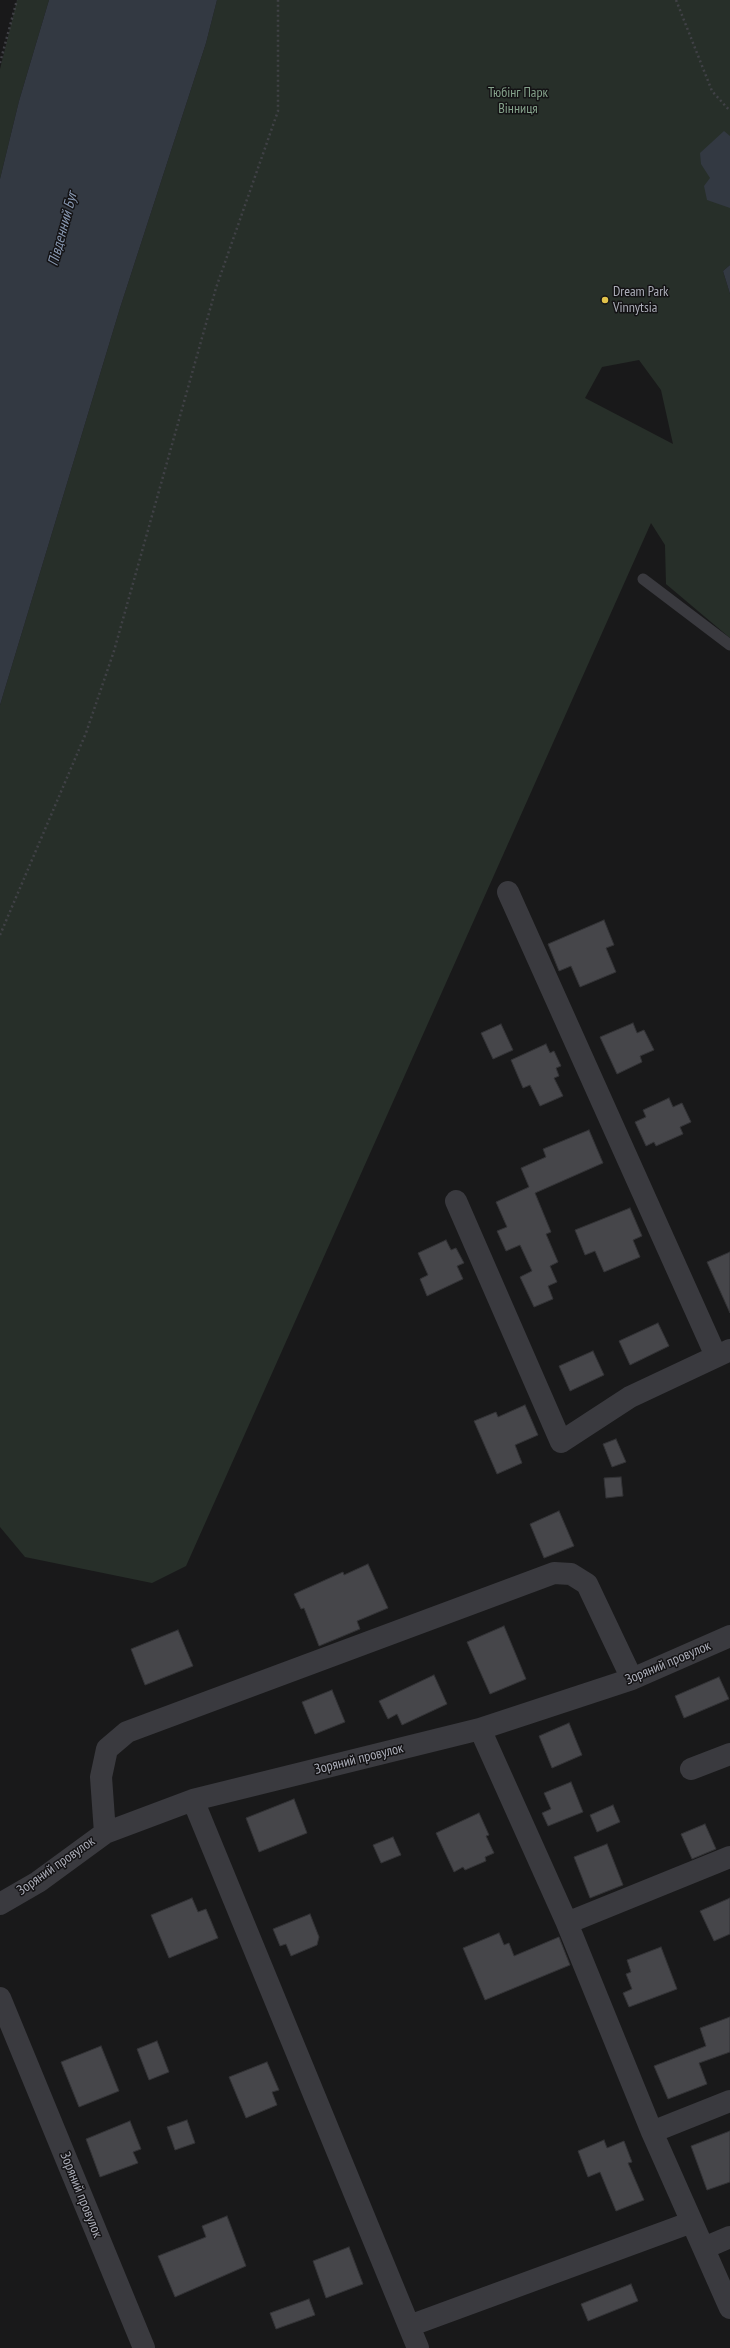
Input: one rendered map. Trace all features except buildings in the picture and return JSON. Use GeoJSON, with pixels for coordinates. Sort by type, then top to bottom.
{"type":"FeatureCollection","features":[{"type":"Feature","properties":{"kind":"street"},"geometry":{"type":"LineString","coordinates":[[456,1201],[561,1442],[630,1397],[723,1353],[508,892]]}},
{"type":"Feature","properties":{"kind":"street"},"geometry":{"type":"LineString","coordinates":[[105,1833],[101,1778],[107,1749],[127,1732],[554,1574],[571,1574],[587,1584],[632,1679]]}},
{"type":"Feature","properties":{"kind":"street","name":"Зоряний провулок"},"geometry":{"type":"LineString","coordinates":[[0,1904],[38,1882],[105,1833],[193,1800],[480,1729],[632,1679],[730,1636]]}},
{"type":"Feature","properties":{"kind":"street"},"geometry":{"type":"LineString","coordinates":[[480,1729],[567,1923],[652,2132],[730,2308]]}},
{"type":"Feature","properties":{"kind":"street"},"geometry":{"type":"LineString","coordinates":[[691,1769],[730,1754]]}},
{"type":"Feature","properties":{"kind":"street"},"geometry":{"type":"LineString","coordinates":[[193,1800],[418,2348]]}},
{"type":"Feature","properties":{"kind":"street"},"geometry":{"type":"LineString","coordinates":[[567,1923],[730,1857]]}},
{"type":"Feature","properties":{"kind":"street","name":"Зоряний провулок"},"geometry":{"type":"LineString","coordinates":[[0,1998],[144,2348]]}},
{"type":"Feature","properties":{"kind":"street"},"geometry":{"type":"LineString","coordinates":[[652,2132],[730,2101]]}},
{"type":"Feature","properties":{"kind":"street"},"geometry":{"type":"LineString","coordinates":[[409,2326],[692,2222]]}},
{"type":"Feature","properties":{"kind":"street"},"geometry":{"type":"LineString","coordinates":[[704,2248],[730,2237]]}},
{"type":"Feature","properties":{"kind":"lane"},"geometry":{"type":"LineString","coordinates":[[643,579],[730,645]]}},
{"type":"Feature","properties":{"kind":"path"},"geometry":{"type":"LineString","coordinates":[[0,63],[17,0]]}},
{"type":"Feature","properties":{"kind":"path"},"geometry":{"type":"LineString","coordinates":[[0,935],[86,733],[114,651],[216,288],[278,111],[278,0]]}},
{"type":"Feature","properties":{"kind":"path"},"geometry":{"type":"LineString","coordinates":[[676,0],[712,91],[730,111]]}},
{"type":"Feature","properties":{"kind":"green space"},"geometry":{"type":"Polygon","coordinates":[[[17,0],[49,0],[19,101],[0,179],[0,69],[17,0]]]}},
{"type":"Feature","properties":{"kind":"green space","name":"Тюбінг Парк Вінниця"},"geometry":{"type":"Polygon","coordinates":[[[217,0],[730,0],[730,265],[723,271],[730,294],[730,638],[666,584],[665,545],[651,523],[186,1566],[152,1583],[25,1557],[0,1527],[0,705],[120,308],[206,43],[217,0]],[[639,360],[602,367],[585,398],[673,444],[661,390],[639,360]]]}},
{"type":"Feature","properties":{"kind":"water","name":"Південний Буг"},"geometry":{"type":"Polygon","coordinates":[[[49,0],[217,0],[206,43],[120,308],[0,705],[0,179],[19,101],[49,0]]]}},
{"type":"Feature","properties":{"kind":"water"},"geometry":{"type":"Polygon","coordinates":[[[724,131],[730,136],[730,208],[707,200],[704,186],[710,178],[701,164],[700,153],[724,131]]]}},
{"type":"Feature","properties":{"kind":"water"},"geometry":{"type":"Polygon","coordinates":[[[730,265],[730,294],[723,271],[730,265]]]}},
{"type":"Feature","properties":{"kind":"place","name":"Dream Park Vinnytsia"},"geometry":{"type":"Point","coordinates":[605,300]}}]}
